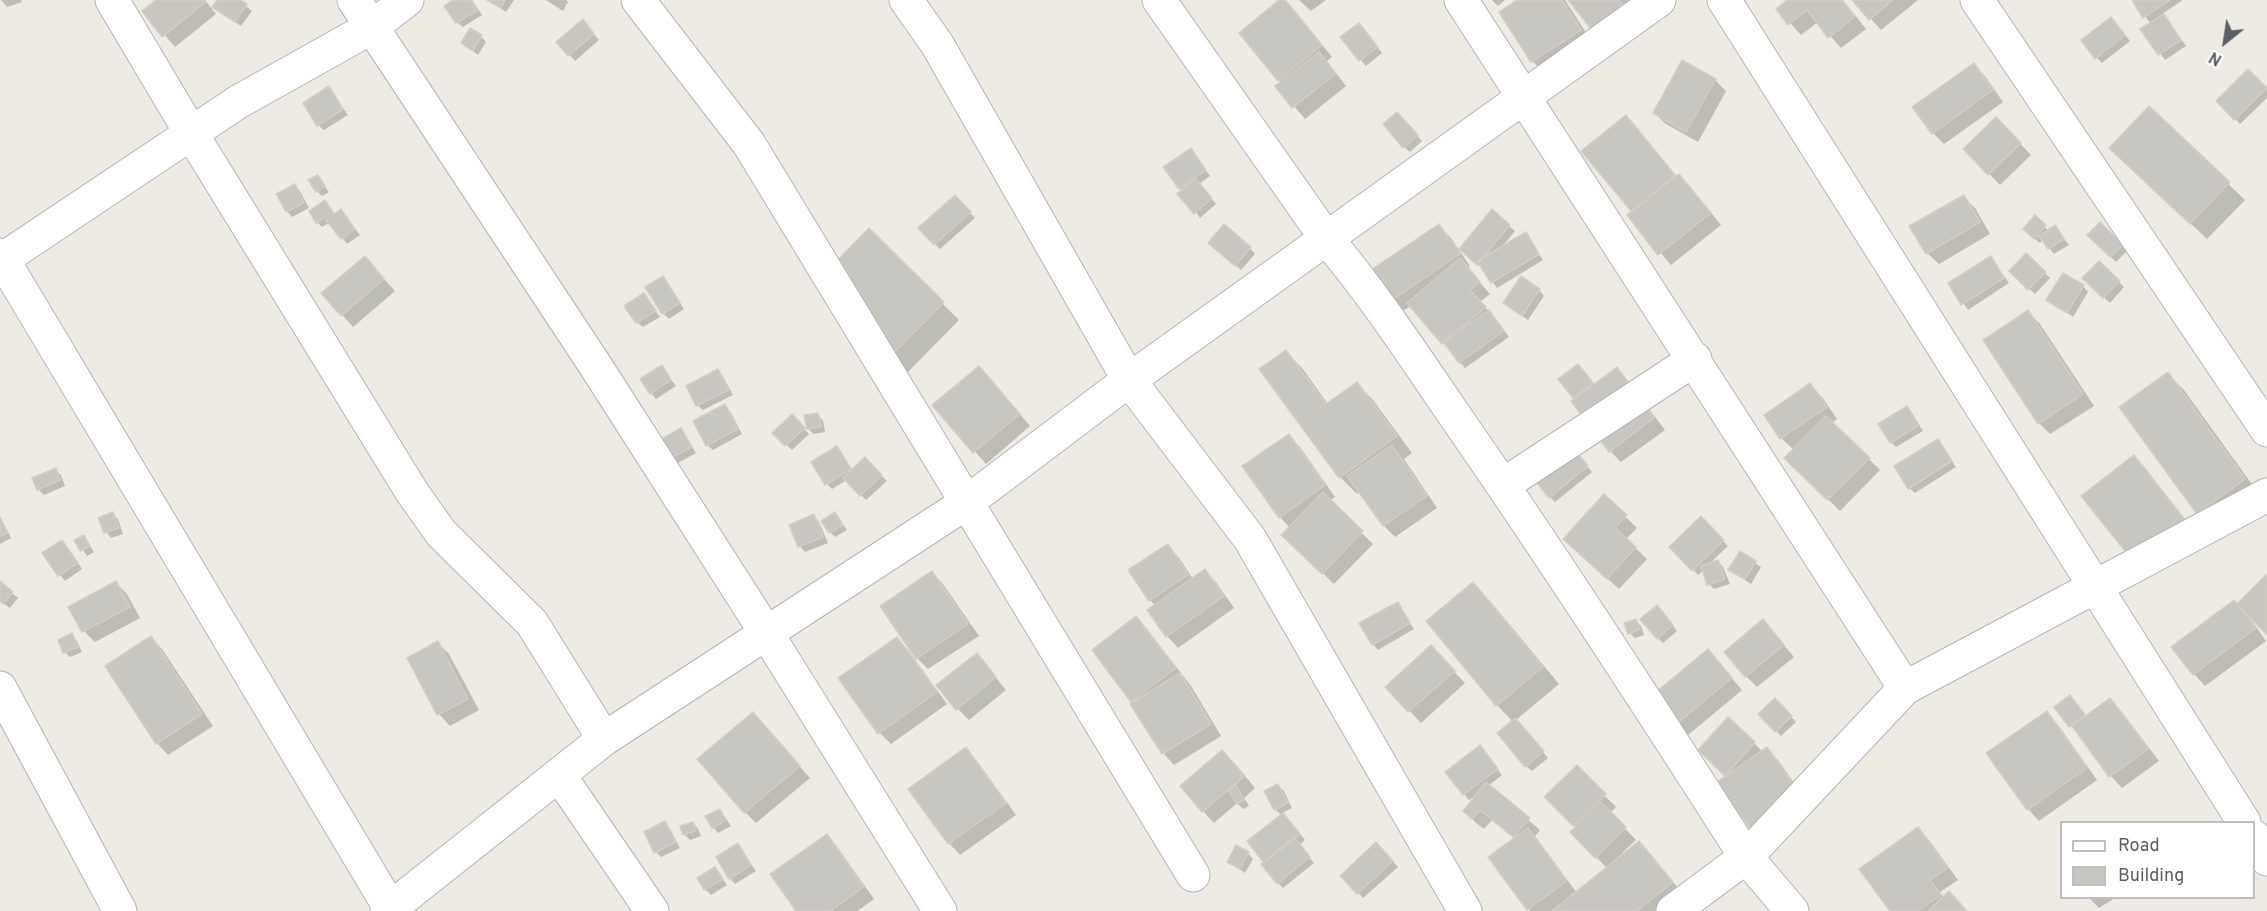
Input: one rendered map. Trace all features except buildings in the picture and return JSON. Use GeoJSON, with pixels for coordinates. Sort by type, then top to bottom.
{"type":"FeatureCollection","features":[{"type":"Feature","properties":{"kind":"street"},"geometry":{"type":"LineString","coordinates":[[112,0],[412,492],[441,533],[532,623],[604,739]]}},
{"type":"Feature","properties":{"kind":"street"},"geometry":{"type":"LineString","coordinates":[[354,0],[595,365],[766,633],[939,911]]}},
{"type":"Feature","properties":{"kind":"street"},"geometry":{"type":"LineString","coordinates":[[407,0],[372,27],[238,102],[1,258],[390,910],[604,739],[966,503],[1129,380],[1659,0]]}},
{"type":"Feature","properties":{"kind":"street"},"geometry":{"type":"LineString","coordinates":[[638,0],[749,144],[1193,875]]}},
{"type":"Feature","properties":{"kind":"street"},"geometry":{"type":"LineString","coordinates":[[906,0],[937,44],[1129,380],[1250,540],[1465,911]]}},
{"type":"Feature","properties":{"kind":"street"},"geometry":{"type":"LineString","coordinates":[[1160,0],[1326,238],[1357,274],[1503,485],[1746,856],[1792,911]]}},
{"type":"Feature","properties":{"kind":"street"},"geometry":{"type":"LineString","coordinates":[[1461,0],[1695,359],[1905,688]]}},
{"type":"Feature","properties":{"kind":"street"},"geometry":{"type":"LineString","coordinates":[[1724,0],[2243,821]]}},
{"type":"Feature","properties":{"kind":"street"},"geometry":{"type":"LineString","coordinates":[[1977,0],[2267,430]]}},
{"type":"Feature","properties":{"kind":"street"},"geometry":{"type":"LineString","coordinates":[[1503,485],[1695,359]]}},
{"type":"Feature","properties":{"kind":"street"},"geometry":{"type":"LineString","coordinates":[[1673,911],[1746,856],[1905,688],[2267,495]]}},
{"type":"Feature","properties":{"kind":"street"},"geometry":{"type":"LineString","coordinates":[[0,688],[120,911]]}},
{"type":"Feature","properties":{"kind":"street"},"geometry":{"type":"LineString","coordinates":[[559,775],[652,911]]}},
{"type":"Feature","properties":{"kind":"street"},"geometry":{"type":"LineString","coordinates":[[2255,840],[2267,859]]}}]}
